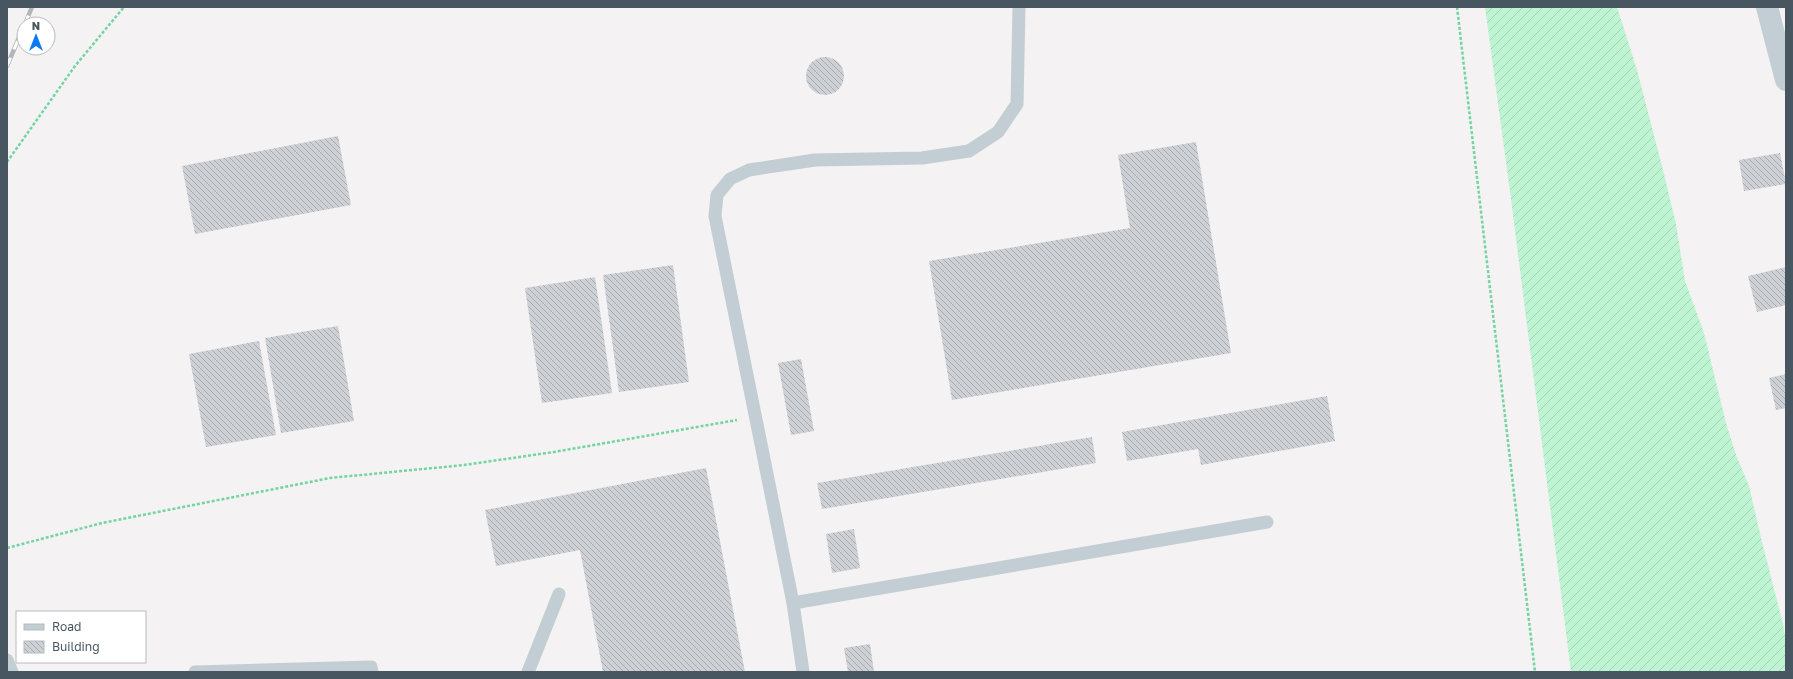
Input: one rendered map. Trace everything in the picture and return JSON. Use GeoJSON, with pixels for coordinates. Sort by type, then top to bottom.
{"type":"FeatureCollection","features":[{"type":"Feature","properties":{"kind":"street"},"geometry":{"type":"LineString","coordinates":[[1766,7],[1786,80]]}},
{"type":"Feature","properties":{"kind":"lane"},"geometry":{"type":"LineString","coordinates":[[803,672],[793,603],[715,216],[717,195],[730,179],[749,170],[815,160],[922,158],[969,151],[998,132],[1017,104],[1019,7]]}},
{"type":"Feature","properties":{"kind":"lane"},"geometry":{"type":"LineString","coordinates":[[793,603],[1268,522]]}},
{"type":"Feature","properties":{"kind":"lane"},"geometry":{"type":"LineString","coordinates":[[528,672],[559,594]]}},
{"type":"Feature","properties":{"kind":"lane"},"geometry":{"type":"LineString","coordinates":[[7,660],[12,672]]}},
{"type":"Feature","properties":{"kind":"lane"},"geometry":{"type":"LineString","coordinates":[[195,672],[371,667],[372,672]]}},
{"type":"Feature","properties":{"kind":"path"},"geometry":{"type":"LineString","coordinates":[[7,162],[75,66],[124,7]]}},
{"type":"Feature","properties":{"kind":"path"},"geometry":{"type":"LineString","coordinates":[[1457,7],[1535,672]]}},
{"type":"Feature","properties":{"kind":"path"},"geometry":{"type":"LineString","coordinates":[[7,548],[102,523],[330,478],[487,462],[554,452],[755,416]]}},
{"type":"Feature","properties":{"kind":"green space"},"geometry":{"type":"Polygon","coordinates":[[[1485,7],[1617,7],[1637,70],[1662,166],[1676,224],[1685,281],[1704,333],[1726,423],[1736,455],[1749,486],[1783,624],[1786,642],[1786,672],[1571,672],[1485,7]]]}},
{"type":"Feature","properties":{"kind":"building"},"geometry":{"type":"Polygon","coordinates":[[[821,57],[829,57],[839,62],[843,69],[843,83],[839,90],[829,95],[821,95],[811,90],[809,87],[806,80],[806,72],[811,62],[814,60],[821,57]]]}},
{"type":"Feature","properties":{"kind":"building"},"geometry":{"type":"Polygon","coordinates":[[[338,136],[351,205],[195,234],[182,166],[338,136]]]}},
{"type":"Feature","properties":{"kind":"building"},"geometry":{"type":"Polygon","coordinates":[[[1196,142],[1231,353],[952,400],[929,261],[1130,228],[1118,155],[1196,142]]]}},
{"type":"Feature","properties":{"kind":"building"},"geometry":{"type":"Polygon","coordinates":[[[1780,153],[1786,184],[1744,191],[1739,160],[1780,153]]]}},
{"type":"Feature","properties":{"kind":"building"},"geometry":{"type":"Polygon","coordinates":[[[673,265],[689,382],[619,392],[603,275],[673,265]]]}},
{"type":"Feature","properties":{"kind":"building"},"geometry":{"type":"Polygon","coordinates":[[[1786,267],[1786,305],[1757,312],[1748,276],[1786,267]]]}},
{"type":"Feature","properties":{"kind":"building"},"geometry":{"type":"Polygon","coordinates":[[[595,277],[612,393],[542,403],[525,288],[595,277]]]}},
{"type":"Feature","properties":{"kind":"building"},"geometry":{"type":"Polygon","coordinates":[[[338,326],[354,421],[281,433],[265,338],[338,326]]]}},
{"type":"Feature","properties":{"kind":"building"},"geometry":{"type":"Polygon","coordinates":[[[259,341],[276,435],[206,447],[189,354],[259,341]]]}},
{"type":"Feature","properties":{"kind":"building"},"geometry":{"type":"Polygon","coordinates":[[[801,359],[814,431],[791,435],[778,363],[801,359]]]}},
{"type":"Feature","properties":{"kind":"building"},"geometry":{"type":"Polygon","coordinates":[[[1786,374],[1786,408],[1776,410],[1769,378],[1786,374]]]}},
{"type":"Feature","properties":{"kind":"building"},"geometry":{"type":"Polygon","coordinates":[[[1327,396],[1335,441],[1201,465],[1198,449],[1127,461],[1122,432],[1327,396]]]}},
{"type":"Feature","properties":{"kind":"building"},"geometry":{"type":"Polygon","coordinates":[[[1092,437],[1096,463],[822,509],[817,483],[1092,437]]]}},
{"type":"Feature","properties":{"kind":"building"},"geometry":{"type":"Polygon","coordinates":[[[706,468],[745,672],[603,672],[580,550],[496,566],[485,510],[706,468]]]}},
{"type":"Feature","properties":{"kind":"building"},"geometry":{"type":"Polygon","coordinates":[[[854,529],[860,568],[832,573],[826,534],[854,529]]]}},
{"type":"Feature","properties":{"kind":"building"},"geometry":{"type":"Polygon","coordinates":[[[870,644],[874,672],[848,672],[844,648],[870,644]]]}},
{"type":"Feature","properties":{"kind":"railway"},"geometry":{"type":"LineString","coordinates":[[28,16],[32,7]]}},
{"type":"Feature","properties":{"kind":"railway"},"geometry":{"type":"LineString","coordinates":[[7,66],[16,45]]}}]}
